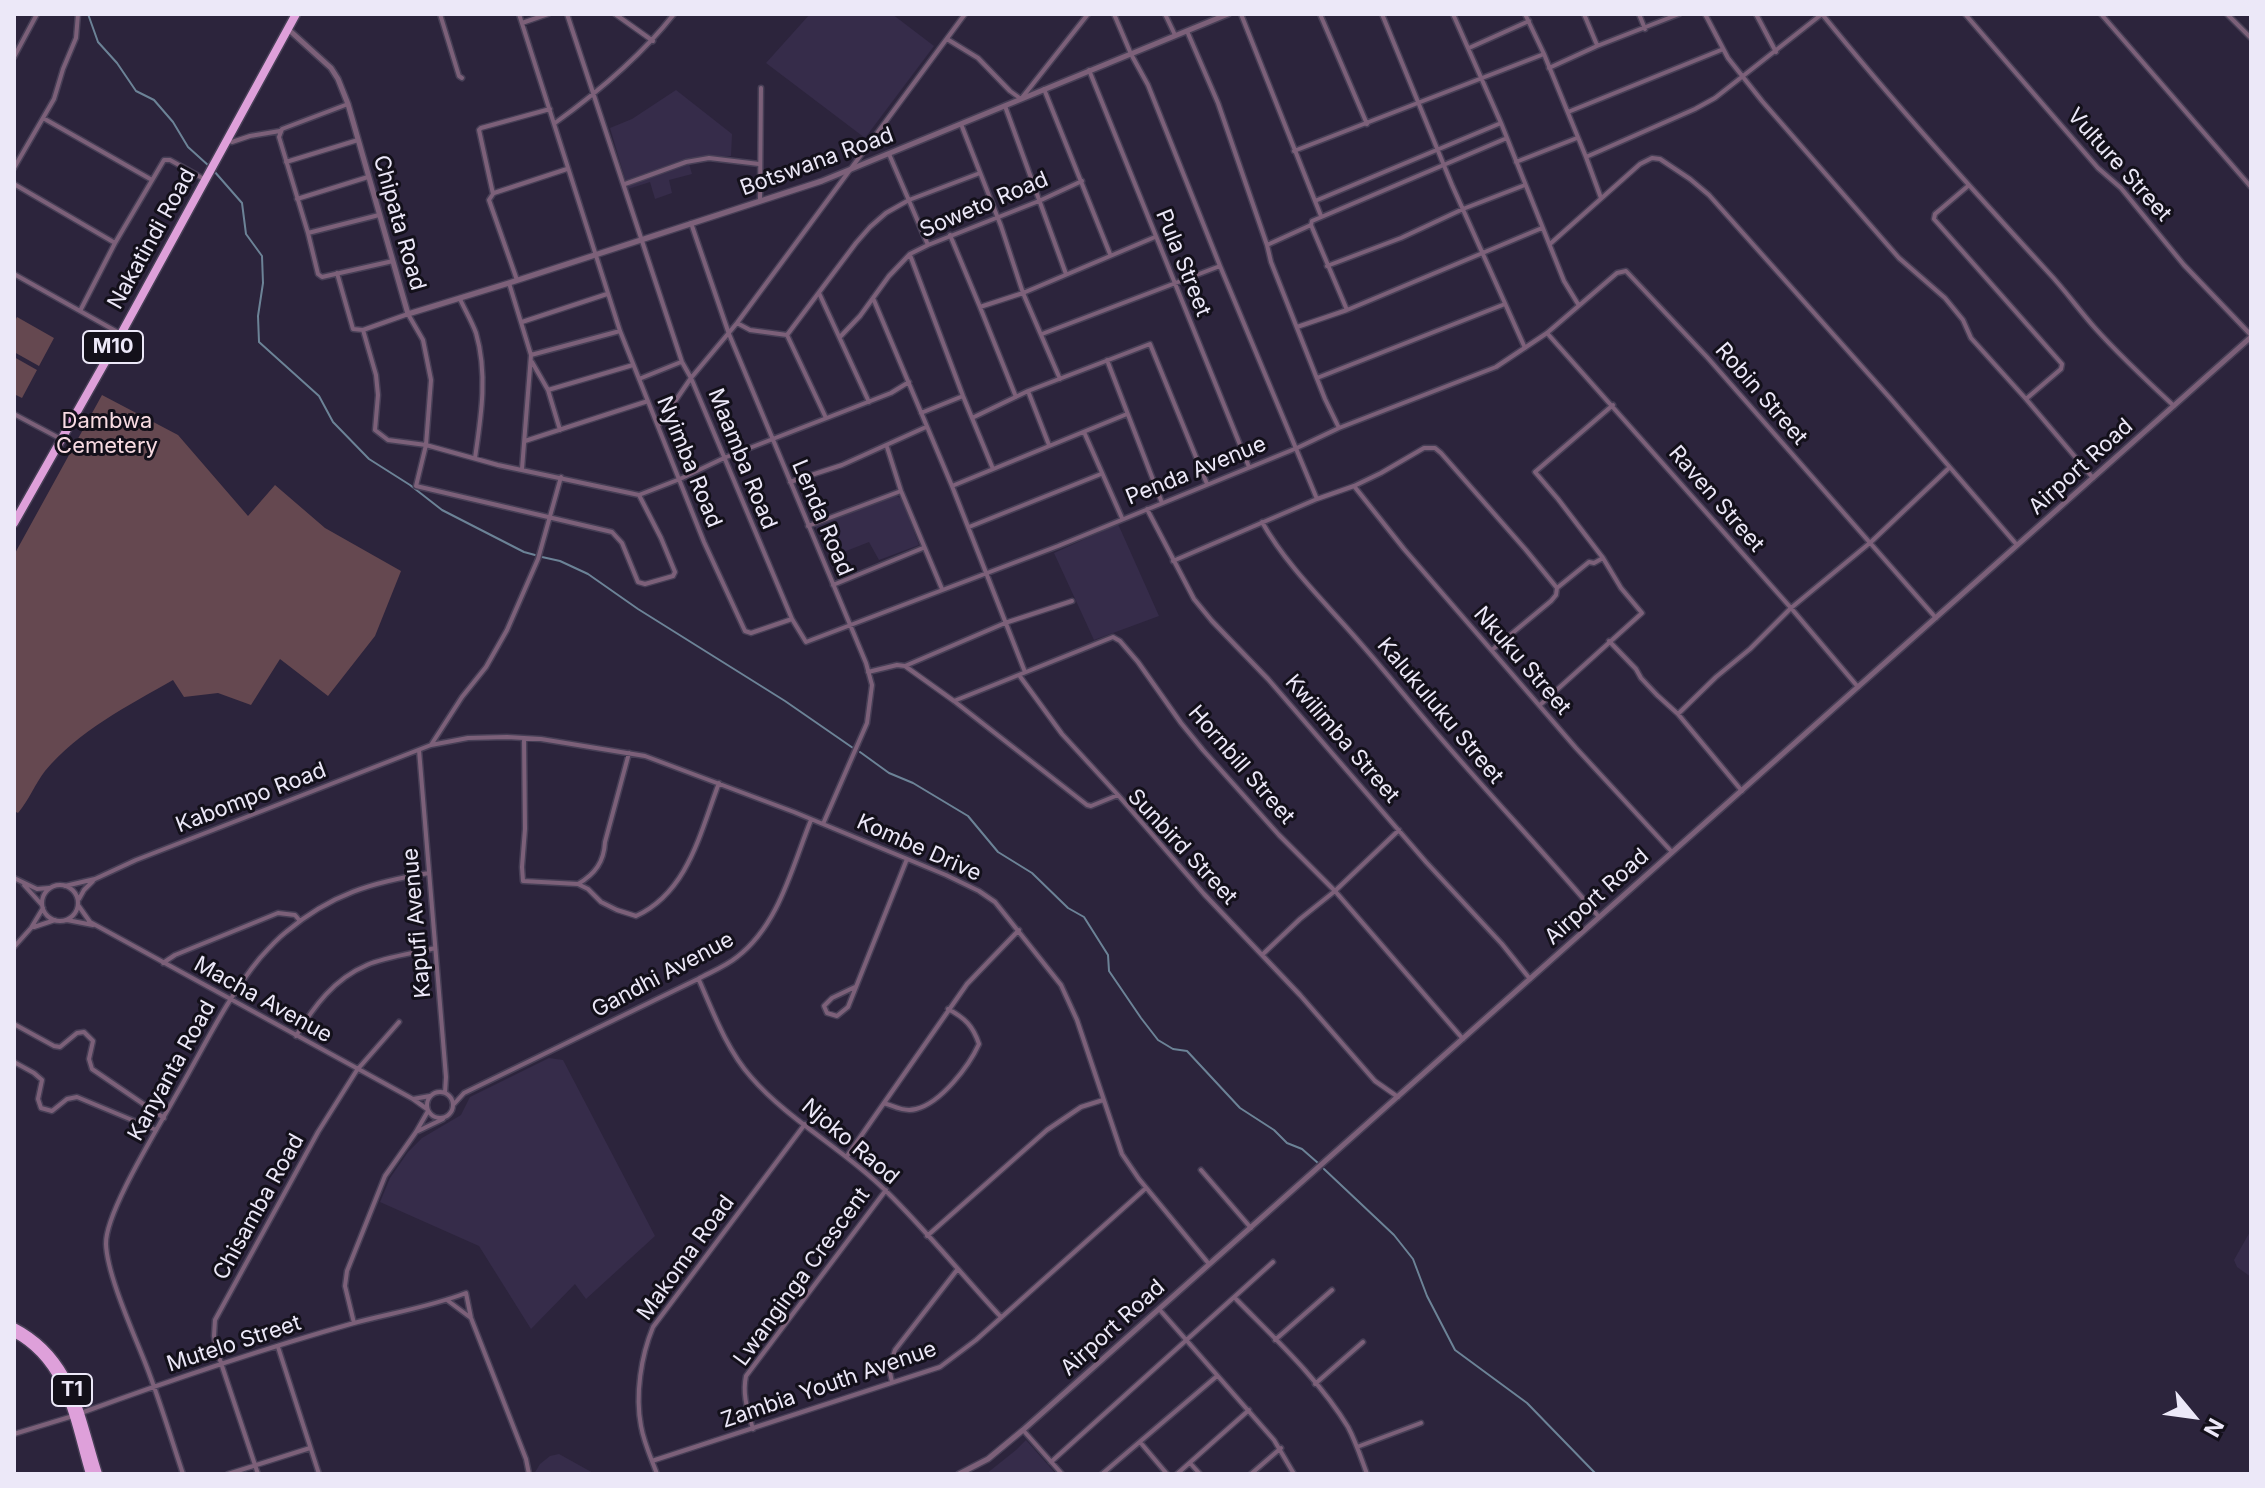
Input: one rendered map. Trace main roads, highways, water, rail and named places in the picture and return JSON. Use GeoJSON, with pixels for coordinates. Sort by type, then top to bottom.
{"type":"FeatureCollection","features":[{"type":"Feature","properties":{"kind":"highway","name":"Nakatindi Road"},"geometry":{"type":"LineString","coordinates":[[14,523],[296,14]]}},
{"type":"Feature","properties":{"kind":"highway","name":"T1"},"geometry":{"type":"LineString","coordinates":[[14,1327],[37,1340],[57,1361],[72,1390],[90,1474]]}},
{"type":"Feature","properties":{"kind":"highway","name":"T1"},"geometry":{"type":"LineString","coordinates":[[14,1333],[51,1364],[64,1386],[98,1474]]}},
{"type":"Feature","properties":{"kind":"waterway"},"geometry":{"type":"LineString","coordinates":[[88,14],[98,42],[136,91],[154,100],[173,122],[188,147],[209,166]]}},
{"type":"Feature","properties":{"kind":"waterway"},"geometry":{"type":"LineString","coordinates":[[214,171],[242,203],[246,234],[262,256],[259,342],[319,396],[333,422],[369,459],[442,510],[535,555]]}},
{"type":"Feature","properties":{"kind":"waterway"},"geometry":{"type":"LineString","coordinates":[[542,557],[560,561],[588,574],[853,748]]}},
{"type":"Feature","properties":{"kind":"waterway"},"geometry":{"type":"LineString","coordinates":[[860,752],[889,773],[913,783],[968,816],[998,852],[1032,873],[1068,908],[1084,917],[1108,955],[1109,971],[1158,1040],[1173,1049],[1187,1051],[1240,1108],[1318,1163]]}},
{"type":"Feature","properties":{"kind":"waterway"},"geometry":{"type":"LineString","coordinates":[[1324,1169],[1394,1235],[1413,1259],[1427,1296],[1455,1350],[1527,1403],[1596,1474]]}},
{"type":"Feature","properties":{"kind":"park label","name":"Dambwa Cemetery"},"geometry":{"type":"Point","coordinates":[107,434]}}]}
